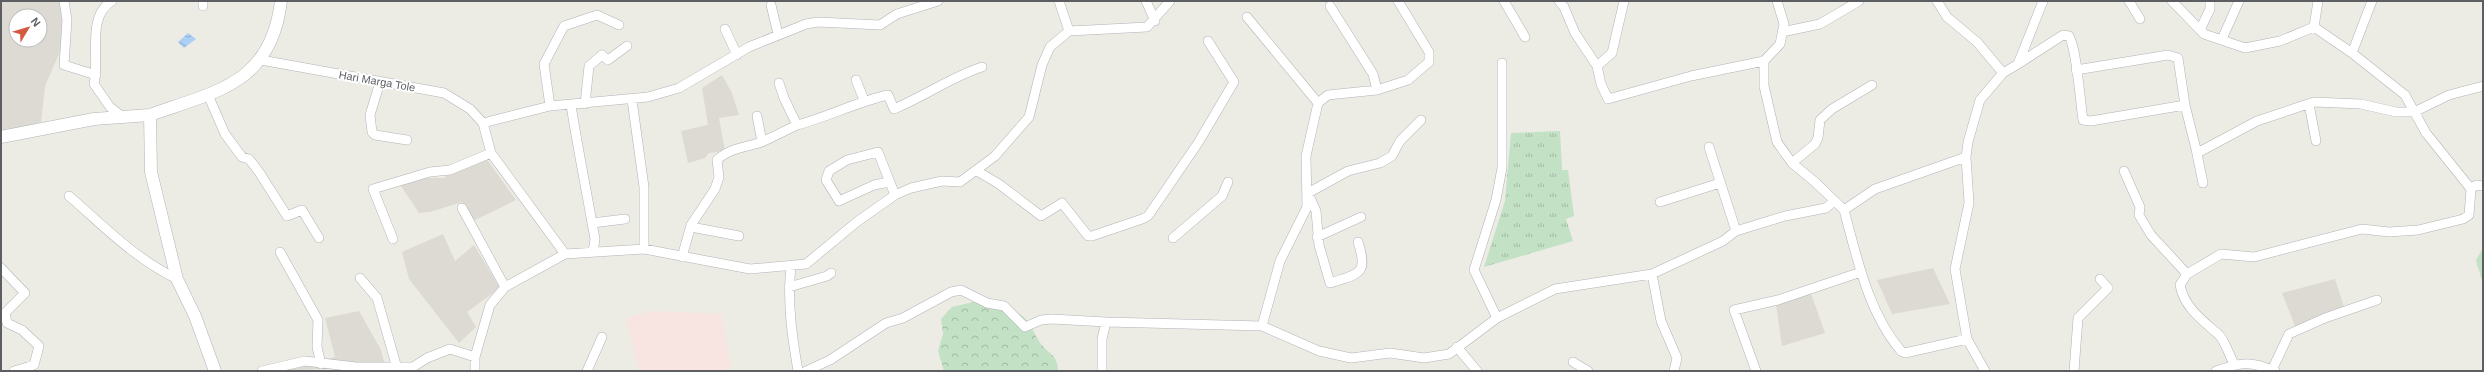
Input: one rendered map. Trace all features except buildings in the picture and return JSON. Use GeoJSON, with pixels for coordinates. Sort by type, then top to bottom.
{"type":"FeatureCollection","features":[{"type":"Feature","properties":{"kind":"street"},"geometry":{"type":"LineString","coordinates":[[64,1],[67,20],[64,65],[96,75]]}},
{"type":"Feature","properties":{"kind":"street"},"geometry":{"type":"LineString","coordinates":[[112,1],[104,6],[97,22],[96,75],[94,84],[110,106],[124,118]]}},
{"type":"Feature","properties":{"kind":"street"},"geometry":{"type":"LineString","coordinates":[[1,137],[16,136],[69,122],[150,115],[228,88],[261,60],[279,17],[281,1]]}},
{"type":"Feature","properties":{"kind":"street"},"geometry":{"type":"LineString","coordinates":[[565,254],[491,153],[483,123],[550,106],[632,100],[679,88],[749,47],[778,34],[806,24],[818,22],[880,25],[897,14],[938,1]]}},
{"type":"Feature","properties":{"kind":"street"},"geometry":{"type":"LineString","coordinates":[[1059,1],[1069,30]]}},
{"type":"Feature","properties":{"kind":"street"},"geometry":{"type":"LineString","coordinates":[[1146,1],[1155,21]]}},
{"type":"Feature","properties":{"kind":"street"},"geometry":{"type":"LineString","coordinates":[[475,371],[475,357],[490,305],[505,287],[565,254],[644,249],[750,269],[806,264],[816,258],[858,221],[895,195],[911,188],[942,181],[960,182],[995,156],[1029,117],[1042,65],[1050,47],[1069,30],[1147,27],[1155,21],[1170,1]]}},
{"type":"Feature","properties":{"kind":"street"},"geometry":{"type":"LineString","coordinates":[[1262,326],[1280,262],[1303,217],[1308,193],[1306,156],[1318,103],[1328,95],[1377,90],[1408,80],[1430,62],[1429,52],[1398,1]]}},
{"type":"Feature","properties":{"kind":"street"},"geometry":{"type":"LineString","coordinates":[[1504,1],[1525,37]]}},
{"type":"Feature","properties":{"kind":"street"},"geometry":{"type":"LineString","coordinates":[[1558,1],[1564,7],[1575,33],[1597,66],[1601,84],[1608,99],[1691,76],[1764,61],[1780,44],[1784,24],[1777,1]]}},
{"type":"Feature","properties":{"kind":"street"},"geometry":{"type":"LineString","coordinates":[[1597,66],[1612,53],[1624,1]]}},
{"type":"Feature","properties":{"kind":"street"},"geometry":{"type":"LineString","coordinates":[[1782,32],[1820,24],[1859,1]]}},
{"type":"Feature","properties":{"kind":"street"},"geometry":{"type":"LineString","coordinates":[[1937,1],[1947,17],[1977,42],[2003,73]]}},
{"type":"Feature","properties":{"kind":"street"},"geometry":{"type":"LineString","coordinates":[[2018,64],[2043,1]]}},
{"type":"Feature","properties":{"kind":"street"},"geometry":{"type":"LineString","coordinates":[[2129,1],[2140,19]]}},
{"type":"Feature","properties":{"kind":"street"},"geometry":{"type":"LineString","coordinates":[[2172,1],[2204,34],[2246,48],[2280,41],[2314,27]]}},
{"type":"Feature","properties":{"kind":"street"},"geometry":{"type":"LineString","coordinates":[[2200,30],[2210,9],[2210,1]]}},
{"type":"Feature","properties":{"kind":"street"},"geometry":{"type":"LineString","coordinates":[[2222,40],[2239,1]]}},
{"type":"Feature","properties":{"kind":"street"},"geometry":{"type":"LineString","coordinates":[[2314,27],[2318,1]]}},
{"type":"Feature","properties":{"kind":"street"},"geometry":{"type":"LineString","coordinates":[[2352,53],[2372,1]]}},
{"type":"Feature","properties":{"kind":"street"},"geometry":{"type":"LineString","coordinates":[[771,5],[778,34]]}},
{"type":"Feature","properties":{"kind":"street"},"geometry":{"type":"LineString","coordinates":[[1330,6],[1372,74],[1377,90]]}},
{"type":"Feature","properties":{"kind":"street"},"geometry":{"type":"LineString","coordinates":[[550,106],[544,64],[564,26],[596,15],[619,25]]}},
{"type":"Feature","properties":{"kind":"street"},"geometry":{"type":"LineString","coordinates":[[1247,17],[1318,103]]}},
{"type":"Feature","properties":{"kind":"street"},"geometry":{"type":"LineString","coordinates":[[2234,364],[2218,334],[2208,327],[2183,299],[2180,285],[2187,274],[2221,254],[2254,257],[2362,229],[2389,232],[2418,230],[2463,219],[2470,215],[2471,189],[2426,133],[2405,95],[2352,53],[2314,27]]}},
{"type":"Feature","properties":{"kind":"street"},"geometry":{"type":"LineString","coordinates":[[725,30],[737,55]]}},
{"type":"Feature","properties":{"kind":"street"},"geometry":{"type":"LineString","coordinates":[[1984,371],[1967,339],[1954,269],[1969,203],[1966,157],[1980,100],[2003,73],[2063,35],[2069,36],[2072,44],[2083,120],[2091,121],[2185,105]]}},
{"type":"Feature","properties":{"kind":"street"},"geometry":{"type":"LineString","coordinates":[[977,170],[999,184],[1041,216],[1062,203],[1088,236],[1148,216],[1198,144],[1234,82],[1208,41]]}},
{"type":"Feature","properties":{"kind":"street"},"geometry":{"type":"LineString","coordinates":[[585,104],[589,66],[602,55],[608,60],[628,46]]}},
{"type":"Feature","properties":{"kind":"street"},"geometry":{"type":"LineString","coordinates":[[2076,70],[2168,55],[2178,58],[2185,105],[2203,183]]}},
{"type":"Feature","properties":{"kind":"street","name":"Hari Marga Tole"},"geometry":{"type":"LineString","coordinates":[[261,60],[444,93],[470,109],[483,123]]}},
{"type":"Feature","properties":{"kind":"street"},"geometry":{"type":"LineString","coordinates":[[1764,61],[1764,86],[1777,142],[1792,163],[1815,182],[1833,202],[1844,210],[1861,272],[1873,305],[1901,351],[1905,353],[1967,339]]}},
{"type":"Feature","properties":{"kind":"street"},"geometry":{"type":"LineString","coordinates":[[1497,318],[1474,270],[1496,200],[1502,168],[1502,63]]}},
{"type":"Feature","properties":{"kind":"street"},"geometry":{"type":"LineString","coordinates":[[682,257],[691,227],[715,189],[719,177],[717,160],[723,154],[762,142],[797,125],[850,108],[864,100],[888,95],[894,109],[924,96],[957,75],[982,67]]}},
{"type":"Feature","properties":{"kind":"street"},"geometry":{"type":"LineString","coordinates":[[856,80],[864,100]]}},
{"type":"Feature","properties":{"kind":"street"},"geometry":{"type":"LineString","coordinates":[[380,82],[370,116],[372,132],[375,135],[407,140]]}},
{"type":"Feature","properties":{"kind":"street"},"geometry":{"type":"LineString","coordinates":[[779,84],[797,125]]}},
{"type":"Feature","properties":{"kind":"street"},"geometry":{"type":"LineString","coordinates":[[1792,163],[1814,144],[1818,138],[1820,120],[1832,109],[1872,85]]}},
{"type":"Feature","properties":{"kind":"street"},"geometry":{"type":"LineString","coordinates":[[2196,149],[2206,150],[2257,121],[2309,104],[2361,104],[2396,112],[2414,112],[2449,95],[2483,86]]}},
{"type":"Feature","properties":{"kind":"street"},"geometry":{"type":"LineString","coordinates":[[208,95],[225,134],[242,157],[249,159],[259,172],[287,216],[302,210],[319,238]]}},
{"type":"Feature","properties":{"kind":"street"},"geometry":{"type":"LineString","coordinates":[[632,100],[644,187],[644,249]]}},
{"type":"Feature","properties":{"kind":"street"},"geometry":{"type":"LineString","coordinates":[[2309,104],[2316,141]]}},
{"type":"Feature","properties":{"kind":"street"},"geometry":{"type":"LineString","coordinates":[[571,105],[576,147],[586,183],[595,238],[593,252]]}},
{"type":"Feature","properties":{"kind":"street"},"geometry":{"type":"LineString","coordinates":[[150,115],[151,172],[177,279],[194,316],[215,371]]}},
{"type":"Feature","properties":{"kind":"street"},"geometry":{"type":"LineString","coordinates":[[757,116],[762,142]]}},
{"type":"Feature","properties":{"kind":"street"},"geometry":{"type":"LineString","coordinates":[[1308,193],[1348,171],[1380,163],[1392,156],[1400,141],[1421,120]]}},
{"type":"Feature","properties":{"kind":"street"},"geometry":{"type":"LineString","coordinates":[[1709,146],[1736,231]]}},
{"type":"Feature","properties":{"kind":"street"},"geometry":{"type":"LineString","coordinates":[[889,182],[874,185],[839,201],[826,180],[829,171],[847,160],[878,152],[895,195]]}},
{"type":"Feature","properties":{"kind":"street"},"geometry":{"type":"LineString","coordinates":[[393,238],[373,189],[430,172],[450,170],[491,153]]}},
{"type":"Feature","properties":{"kind":"street"},"geometry":{"type":"LineString","coordinates":[[1844,210],[1875,189],[1966,157]]}},
{"type":"Feature","properties":{"kind":"street"},"geometry":{"type":"LineString","coordinates":[[2124,171],[2140,207],[2139,215],[2151,235],[2187,274]]}},
{"type":"Feature","properties":{"kind":"street"},"geometry":{"type":"LineString","coordinates":[[1173,238],[1222,196],[1228,182]]}},
{"type":"Feature","properties":{"kind":"street"},"geometry":{"type":"LineString","coordinates":[[1660,202],[1720,183]]}},
{"type":"Feature","properties":{"kind":"street"},"geometry":{"type":"LineString","coordinates":[[2471,189],[2476,185],[2483,186]]}},
{"type":"Feature","properties":{"kind":"street"},"geometry":{"type":"LineString","coordinates":[[1308,193],[1316,211],[1317,237],[1330,283],[1359,274],[1364,260],[1358,242]]}},
{"type":"Feature","properties":{"kind":"street"},"geometry":{"type":"LineString","coordinates":[[69,196],[100,226],[152,267],[177,279]]}},
{"type":"Feature","properties":{"kind":"street"},"geometry":{"type":"LineString","coordinates":[[806,371],[830,360],[886,323],[903,318],[951,292],[961,290],[976,298],[1009,309],[1025,327],[1041,320],[1052,319],[1262,326],[1319,351],[1351,358],[1390,353],[1424,358],[1449,354],[1497,318],[1555,289],[1652,274],[1724,241],[1736,231],[1785,216],[1826,208],[1833,202]]}},
{"type":"Feature","properties":{"kind":"street"},"geometry":{"type":"LineString","coordinates":[[462,208],[505,287]]}},
{"type":"Feature","properties":{"kind":"street"},"geometry":{"type":"LineString","coordinates":[[1317,237],[1361,217]]}},
{"type":"Feature","properties":{"kind":"street"},"geometry":{"type":"LineString","coordinates":[[592,223],[625,219]]}},
{"type":"Feature","properties":{"kind":"street"},"geometry":{"type":"LineString","coordinates":[[691,227],[739,236]]}},
{"type":"Feature","properties":{"kind":"street"},"geometry":{"type":"LineString","coordinates":[[280,252],[318,320],[317,347],[320,364]]}},
{"type":"Feature","properties":{"kind":"street"},"geometry":{"type":"LineString","coordinates":[[791,266],[789,287],[791,326],[798,371]]}},
{"type":"Feature","properties":{"kind":"street"},"geometry":{"type":"LineString","coordinates":[[1,268],[24,293],[5,313],[7,323],[22,330],[39,346],[34,365],[14,371]]}},
{"type":"Feature","properties":{"kind":"street"},"geometry":{"type":"LineString","coordinates":[[1756,371],[1734,310],[1778,300],[1861,272]]}},
{"type":"Feature","properties":{"kind":"street"},"geometry":{"type":"LineString","coordinates":[[789,287],[827,276],[831,273]]}},
{"type":"Feature","properties":{"kind":"street"},"geometry":{"type":"LineString","coordinates":[[1652,274],[1662,321],[1677,358],[1674,371]]}},
{"type":"Feature","properties":{"kind":"street"},"geometry":{"type":"LineString","coordinates":[[360,278],[377,298],[397,368]]}},
{"type":"Feature","properties":{"kind":"street"},"geometry":{"type":"LineString","coordinates":[[2074,371],[2078,318],[2108,288],[2100,278]]}},
{"type":"Feature","properties":{"kind":"street"},"geometry":{"type":"LineString","coordinates":[[2216,371],[2234,364],[2259,364],[2274,370],[2288,334],[2325,318],[2376,300]]}},
{"type":"Feature","properties":{"kind":"street"},"geometry":{"type":"LineString","coordinates":[[1102,371],[1102,339],[1106,322]]}},
{"type":"Feature","properties":{"kind":"street"},"geometry":{"type":"LineString","coordinates":[[587,371],[602,337]]}},
{"type":"Feature","properties":{"kind":"street"},"geometry":{"type":"LineString","coordinates":[[1457,348],[1477,371]]}},
{"type":"Feature","properties":{"kind":"street"},"geometry":{"type":"LineString","coordinates":[[262,371],[305,361],[320,364],[414,369],[427,358],[450,349],[475,357]]}},
{"type":"Feature","properties":{"kind":"street"},"geometry":{"type":"LineString","coordinates":[[1573,362],[1588,371]]}},
{"type":"Feature","properties":{"kind":"shaded area"},"geometry":{"type":"Polygon","coordinates":[[[1,1],[61,1],[64,6],[61,49],[45,86],[41,122],[9,131],[1,130],[1,1]]]}},
{"type":"Feature","properties":{"kind":"shaded area"},"geometry":{"type":"Polygon","coordinates":[[[722,75],[732,93],[739,115],[719,118],[725,151],[709,153],[705,158],[688,163],[681,131],[708,125],[702,88],[722,75]]]}},
{"type":"Feature","properties":{"kind":"shaded area"},"geometry":{"type":"Polygon","coordinates":[[[485,157],[516,200],[473,221],[462,202],[430,212],[419,213],[401,186],[423,178],[443,178],[485,157]]]}},
{"type":"Feature","properties":{"kind":"shaded area"},"geometry":{"type":"Polygon","coordinates":[[[443,234],[455,261],[474,245],[500,288],[467,312],[476,327],[459,343],[409,279],[402,252],[443,234]]]}},
{"type":"Feature","properties":{"kind":"shaded area"},"geometry":{"type":"Polygon","coordinates":[[[1933,268],[1950,304],[1892,314],[1877,280],[1933,268]]]}},
{"type":"Feature","properties":{"kind":"shaded area"},"geometry":{"type":"Polygon","coordinates":[[[2335,279],[2344,307],[2295,326],[2282,293],[2335,279]]]}},
{"type":"Feature","properties":{"kind":"shaded area"},"geometry":{"type":"Polygon","coordinates":[[[1810,291],[1825,333],[1782,346],[1776,304],[1810,291]]]}},
{"type":"Feature","properties":{"kind":"shaded area"},"geometry":{"type":"Polygon","coordinates":[[[359,311],[381,350],[385,366],[279,371],[335,357],[325,318],[359,311]]]}},
{"type":"Feature","properties":{"kind":"shaded area"},"geometry":{"type":"Polygon","coordinates":[[[651,311],[721,314],[731,367],[719,371],[639,371],[626,318],[651,311]]]}},
{"type":"Feature","properties":{"kind":"green space"},"geometry":{"type":"Polygon","coordinates":[[[1560,131],[1562,170],[1568,170],[1574,216],[1566,219],[1573,241],[1484,267],[1505,201],[1511,133],[1560,131]]]}},
{"type":"Feature","properties":{"kind":"green space"},"geometry":{"type":"Polygon","coordinates":[[[2483,248],[2483,284],[2476,260],[2483,248]]]}},
{"type":"Feature","properties":{"kind":"green space"},"geometry":{"type":"Polygon","coordinates":[[[982,300],[1007,308],[1025,318],[1044,348],[1055,358],[1058,365],[1058,371],[944,371],[938,351],[943,334],[941,319],[952,307],[982,300]]]}},
{"type":"Feature","properties":{"kind":"water"},"geometry":{"type":"Polygon","coordinates":[[[188,33],[196,39],[184,48],[178,42],[188,33]]]}}]}
